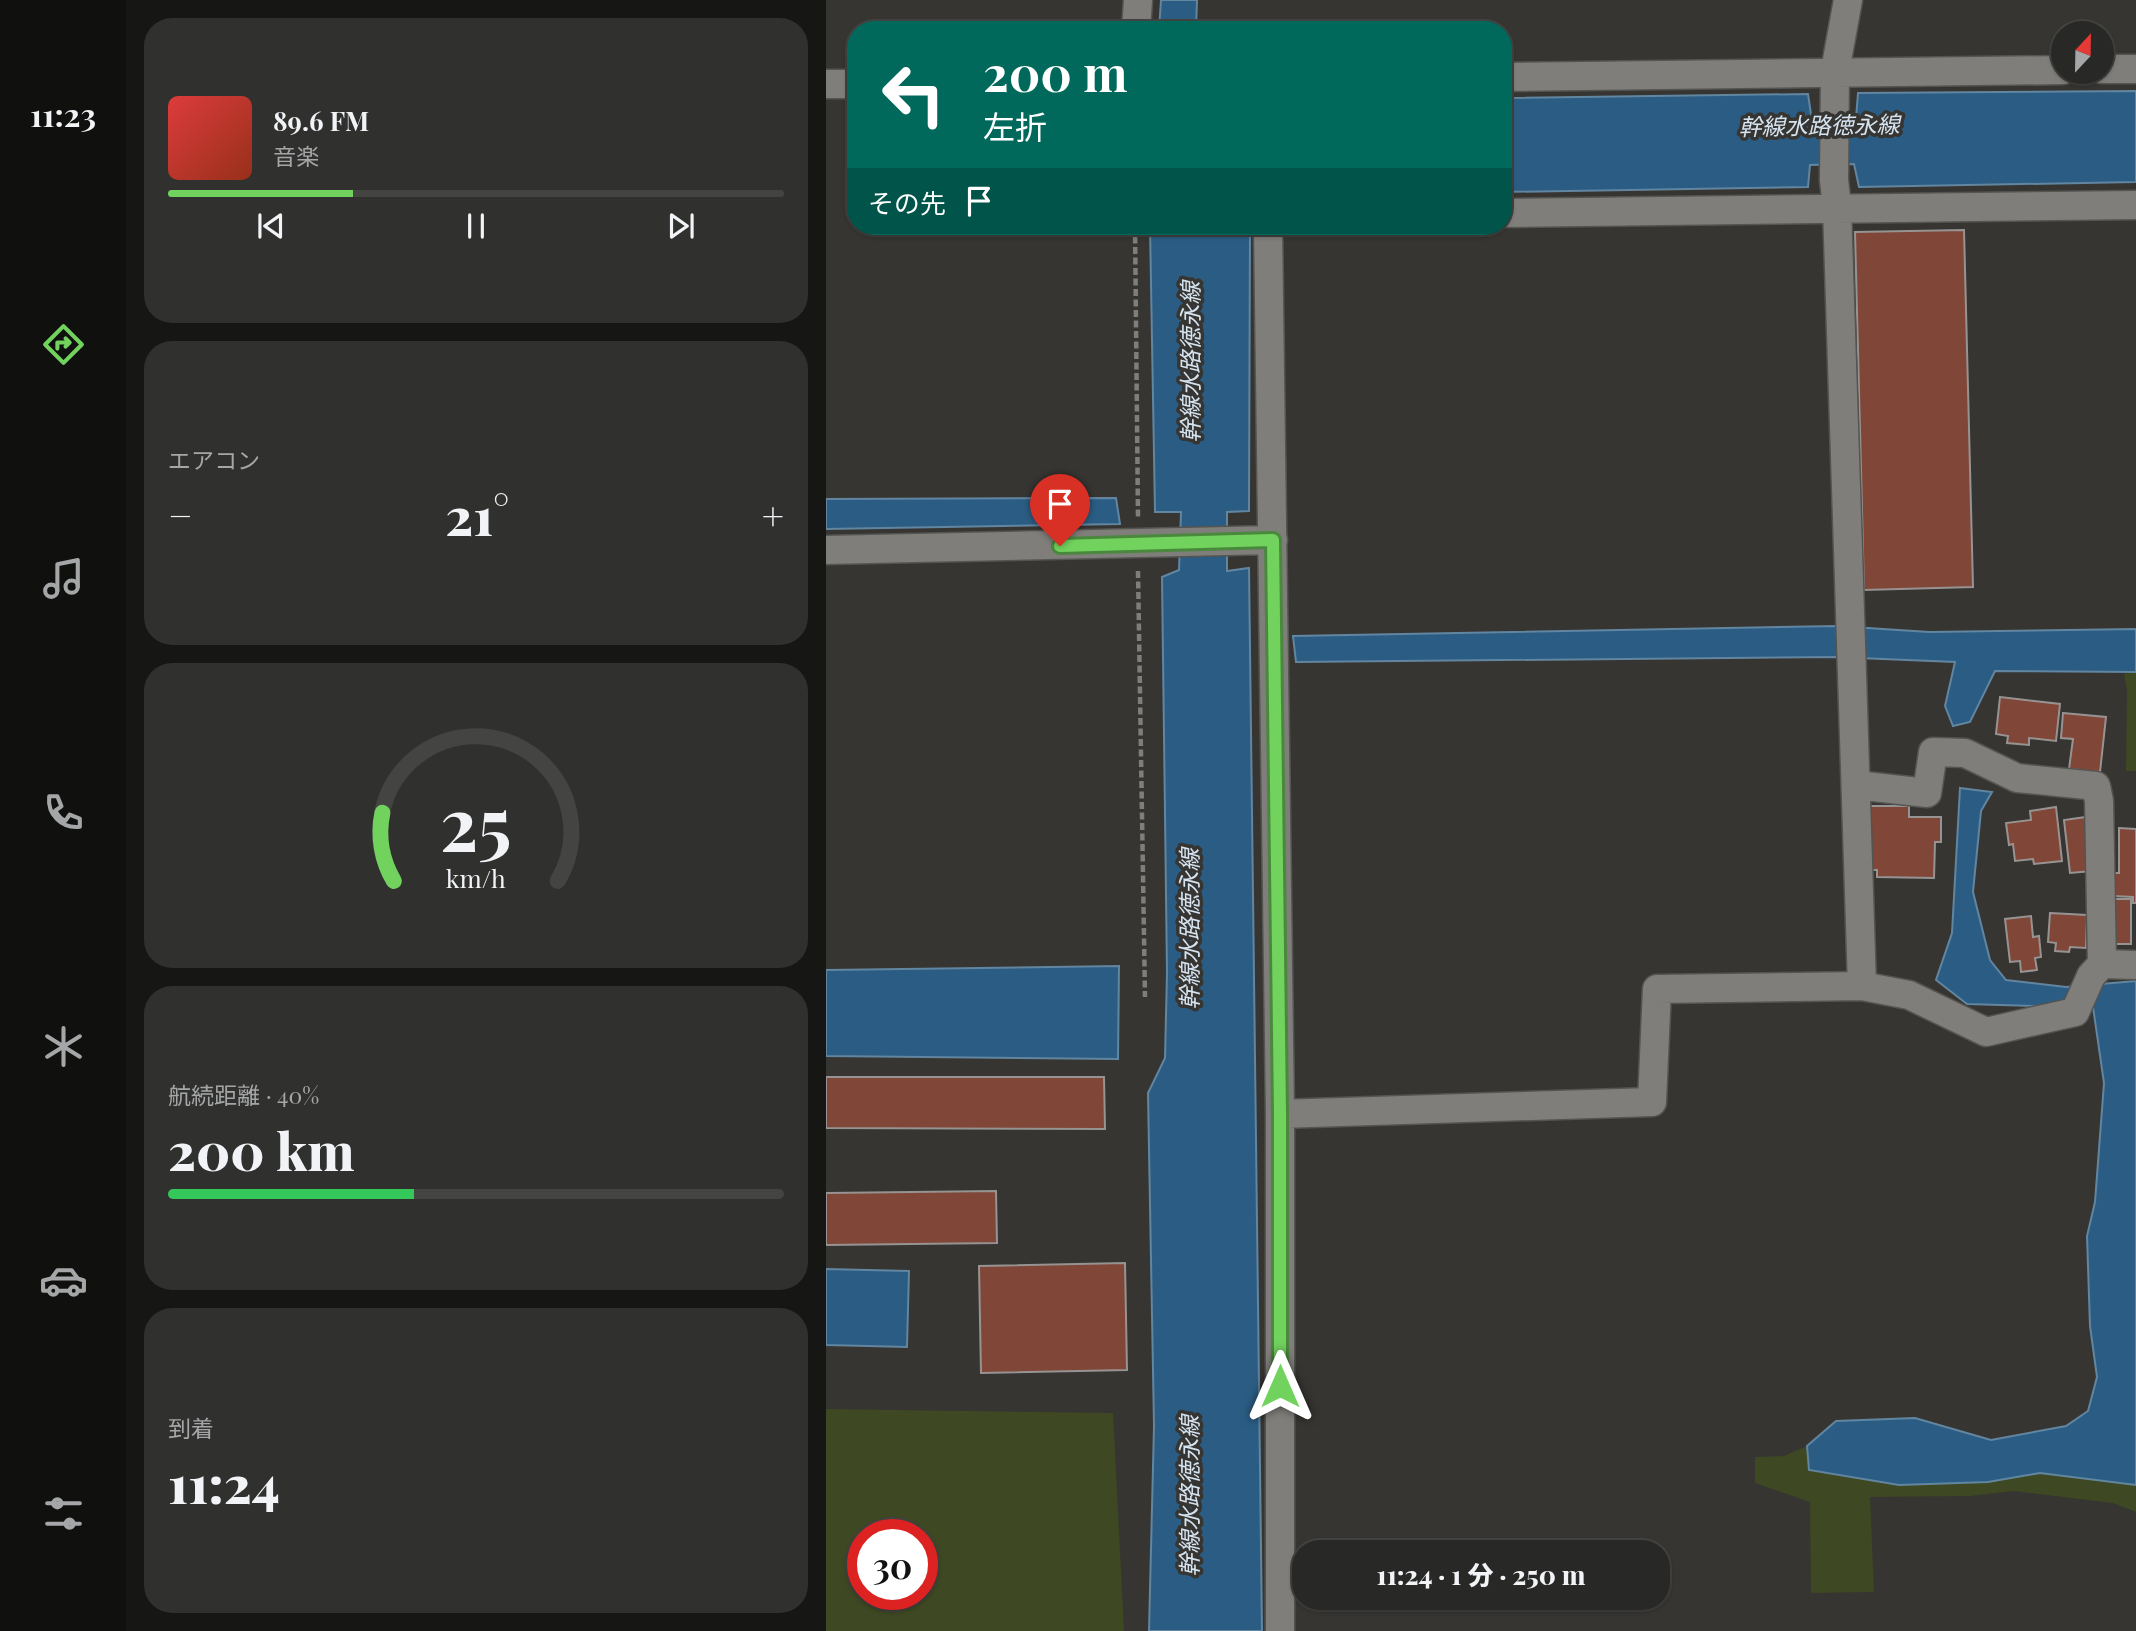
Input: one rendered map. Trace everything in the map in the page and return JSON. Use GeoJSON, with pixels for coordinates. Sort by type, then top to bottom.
{"type":"FeatureCollection","features":[{"type":"Feature","properties":{"kind":"street"},"geometry":{"type":"LineString","coordinates":[[1137,21],[1138,0]]}},
{"type":"Feature","properties":{"kind":"street"},"geometry":{"type":"LineString","coordinates":[[1848,0],[1835,82],[1834,180],[1862,986]]}},
{"type":"Feature","properties":{"kind":"street"},"geometry":{"type":"LineString","coordinates":[[2114,69],[2136,69]]}},
{"type":"Feature","properties":{"kind":"street"},"geometry":{"type":"LineString","coordinates":[[1512,77],[1835,82],[2051,71]]}},
{"type":"Feature","properties":{"kind":"street"},"geometry":{"type":"LineString","coordinates":[[826,84],[847,84]]}},
{"type":"Feature","properties":{"kind":"street"},"geometry":{"type":"LineString","coordinates":[[1512,213],[2136,205]]}},
{"type":"Feature","properties":{"kind":"street"},"geometry":{"type":"LineString","coordinates":[[1268,235],[1280,1114],[1280,1631]]}},
{"type":"Feature","properties":{"kind":"street"},"geometry":{"type":"LineString","coordinates":[[826,550],[1273,540]]}},
{"type":"Feature","properties":{"kind":"street"},"geometry":{"type":"LineString","coordinates":[[1280,1114],[1652,1102],[1657,989],[1862,986],[1909,995],[1986,1032],[2075,1012],[2097,970],[2099,801],[2096,786],[2017,778],[1965,753],[1933,752],[1927,793],[1856,785]]}},
{"type":"Feature","properties":{"kind":"street"},"geometry":{"type":"LineString","coordinates":[[2097,970],[2136,965]]}},
{"type":"Feature","properties":{"kind":"path"},"geometry":{"type":"LineString","coordinates":[[1135,235],[1145,997]]}},
{"type":"Feature","properties":{"kind":"green space"},"geometry":{"type":"Polygon","coordinates":[[[2136,672],[2136,771],[2126,771],[2127,691],[2124,674],[2136,672]]]}},
{"type":"Feature","properties":{"kind":"green space"},"geometry":{"type":"Polygon","coordinates":[[[826,1409],[1113,1413],[1124,1631],[826,1631],[826,1409]]]}},
{"type":"Feature","properties":{"kind":"green space"},"geometry":{"type":"Polygon","coordinates":[[[1807,1446],[1809,1470],[1988,1482],[2040,1473],[2136,1485],[2136,1512],[2113,1503],[2014,1491],[1970,1496],[1870,1497],[1874,1592],[1811,1593],[1810,1502],[1755,1483],[1755,1457],[1784,1456],[1807,1446]]]}},
{"type":"Feature","properties":{"kind":"water"},"geometry":{"type":"Polygon","coordinates":[[[1161,0],[1197,0],[1196,21],[1160,21],[1161,0]]]}},
{"type":"Feature","properties":{"kind":"water","name":"幹線水路徳永線"},"geometry":{"type":"Polygon","coordinates":[[[2136,91],[2136,182],[1859,187],[1854,164],[1810,165],[1808,187],[1512,192],[1512,98],[1808,94],[1812,121],[1856,118],[1858,93],[2136,91]]]}},
{"type":"Feature","properties":{"kind":"water","name":"幹線水路徳永線"},"geometry":{"type":"Polygon","coordinates":[[[1150,235],[1250,235],[1249,511],[1227,512],[1227,571],[1249,568],[1262,1631],[1149,1631],[1154,1426],[1148,1093],[1165,1058],[1167,973],[1162,577],[1179,570],[1181,512],[1155,512],[1150,235]]]}},
{"type":"Feature","properties":{"kind":"water"},"geometry":{"type":"Polygon","coordinates":[[[1116,498],[1120,524],[826,529],[826,499],[1116,498]]]}},
{"type":"Feature","properties":{"kind":"water"},"geometry":{"type":"Polygon","coordinates":[[[1837,626],[1929,632],[2136,629],[2136,672],[1995,671],[1970,722],[1953,726],[1945,706],[1955,662],[1834,657],[1296,662],[1293,636],[1837,626]]]}},
{"type":"Feature","properties":{"kind":"water"},"geometry":{"type":"Polygon","coordinates":[[[1960,788],[1992,792],[1981,811],[1973,892],[1990,960],[2006,980],[2066,987],[2136,981],[2136,1485],[2040,1473],[1988,1482],[1899,1485],[1809,1470],[1807,1446],[1836,1421],[1915,1418],[1991,1440],[2066,1426],[2088,1411],[2097,1377],[2090,1326],[2087,1236],[2095,1202],[2104,1083],[2093,1007],[2065,1001],[2037,1006],[1967,1004],[1936,980],[1952,933],[1960,788]]]}},
{"type":"Feature","properties":{"kind":"water"},"geometry":{"type":"Polygon","coordinates":[[[1119,966],[1118,1059],[826,1056],[826,970],[1119,966]]]}},
{"type":"Feature","properties":{"kind":"water"},"geometry":{"type":"Polygon","coordinates":[[[826,1269],[909,1271],[907,1347],[826,1345],[826,1269]]]}},
{"type":"Feature","properties":{"kind":"building"},"geometry":{"type":"Polygon","coordinates":[[[1964,230],[1973,587],[1864,590],[1855,232],[1964,230]]]}},
{"type":"Feature","properties":{"kind":"building"},"geometry":{"type":"Polygon","coordinates":[[[2000,697],[2060,704],[2056,741],[2029,738],[2029,745],[2007,743],[2008,736],[1996,734],[2000,697]]]}},
{"type":"Feature","properties":{"kind":"building"},"geometry":{"type":"Polygon","coordinates":[[[2063,713],[2106,717],[2100,772],[2069,769],[2073,739],[2061,738],[2063,713]]]}},
{"type":"Feature","properties":{"kind":"building"},"geometry":{"type":"Polygon","coordinates":[[[1870,806],[1909,806],[1909,817],[1941,817],[1941,842],[1935,842],[1934,878],[1877,877],[1877,870],[1870,870],[1870,806]]]}},
{"type":"Feature","properties":{"kind":"building"},"geometry":{"type":"Polygon","coordinates":[[[2056,807],[2062,861],[2034,864],[2033,859],[2015,861],[2013,844],[2009,845],[2006,823],[2031,820],[2030,811],[2056,807]]]}},
{"type":"Feature","properties":{"kind":"building"},"geometry":{"type":"Polygon","coordinates":[[[2086,817],[2092,871],[2070,873],[2064,820],[2086,817]]]}},
{"type":"Feature","properties":{"kind":"building"},"geometry":{"type":"Polygon","coordinates":[[[2119,828],[2136,829],[2136,903],[2133,903],[2133,897],[2113,896],[2114,873],[2119,873],[2119,828]]]}},
{"type":"Feature","properties":{"kind":"building"},"geometry":{"type":"Polygon","coordinates":[[[2110,899],[2131,899],[2131,944],[2110,944],[2110,899]]]}},
{"type":"Feature","properties":{"kind":"building"},"geometry":{"type":"Polygon","coordinates":[[[2050,913],[2087,915],[2086,948],[2070,947],[2069,952],[2055,951],[2056,943],[2048,942],[2050,913]]]}},
{"type":"Feature","properties":{"kind":"building"},"geometry":{"type":"Polygon","coordinates":[[[2031,916],[2033,937],[2039,936],[2041,957],[2035,958],[2037,970],[2021,972],[2020,961],[2010,962],[2005,919],[2031,916]]]}},
{"type":"Feature","properties":{"kind":"building"},"geometry":{"type":"Polygon","coordinates":[[[826,1077],[1104,1077],[1105,1129],[826,1128],[826,1077]]]}},
{"type":"Feature","properties":{"kind":"building"},"geometry":{"type":"Polygon","coordinates":[[[996,1191],[997,1243],[826,1245],[826,1193],[996,1191]]]}},
{"type":"Feature","properties":{"kind":"building"},"geometry":{"type":"Polygon","coordinates":[[[1125,1263],[1127,1370],[981,1373],[979,1266],[1125,1263]]]}},
{"type":"Feature","properties":{"kind":"route"},"geometry":{"type":"LineString","coordinates":[[1060,546],[1273,540],[1280,1114],[1280,1386]]}}]}
